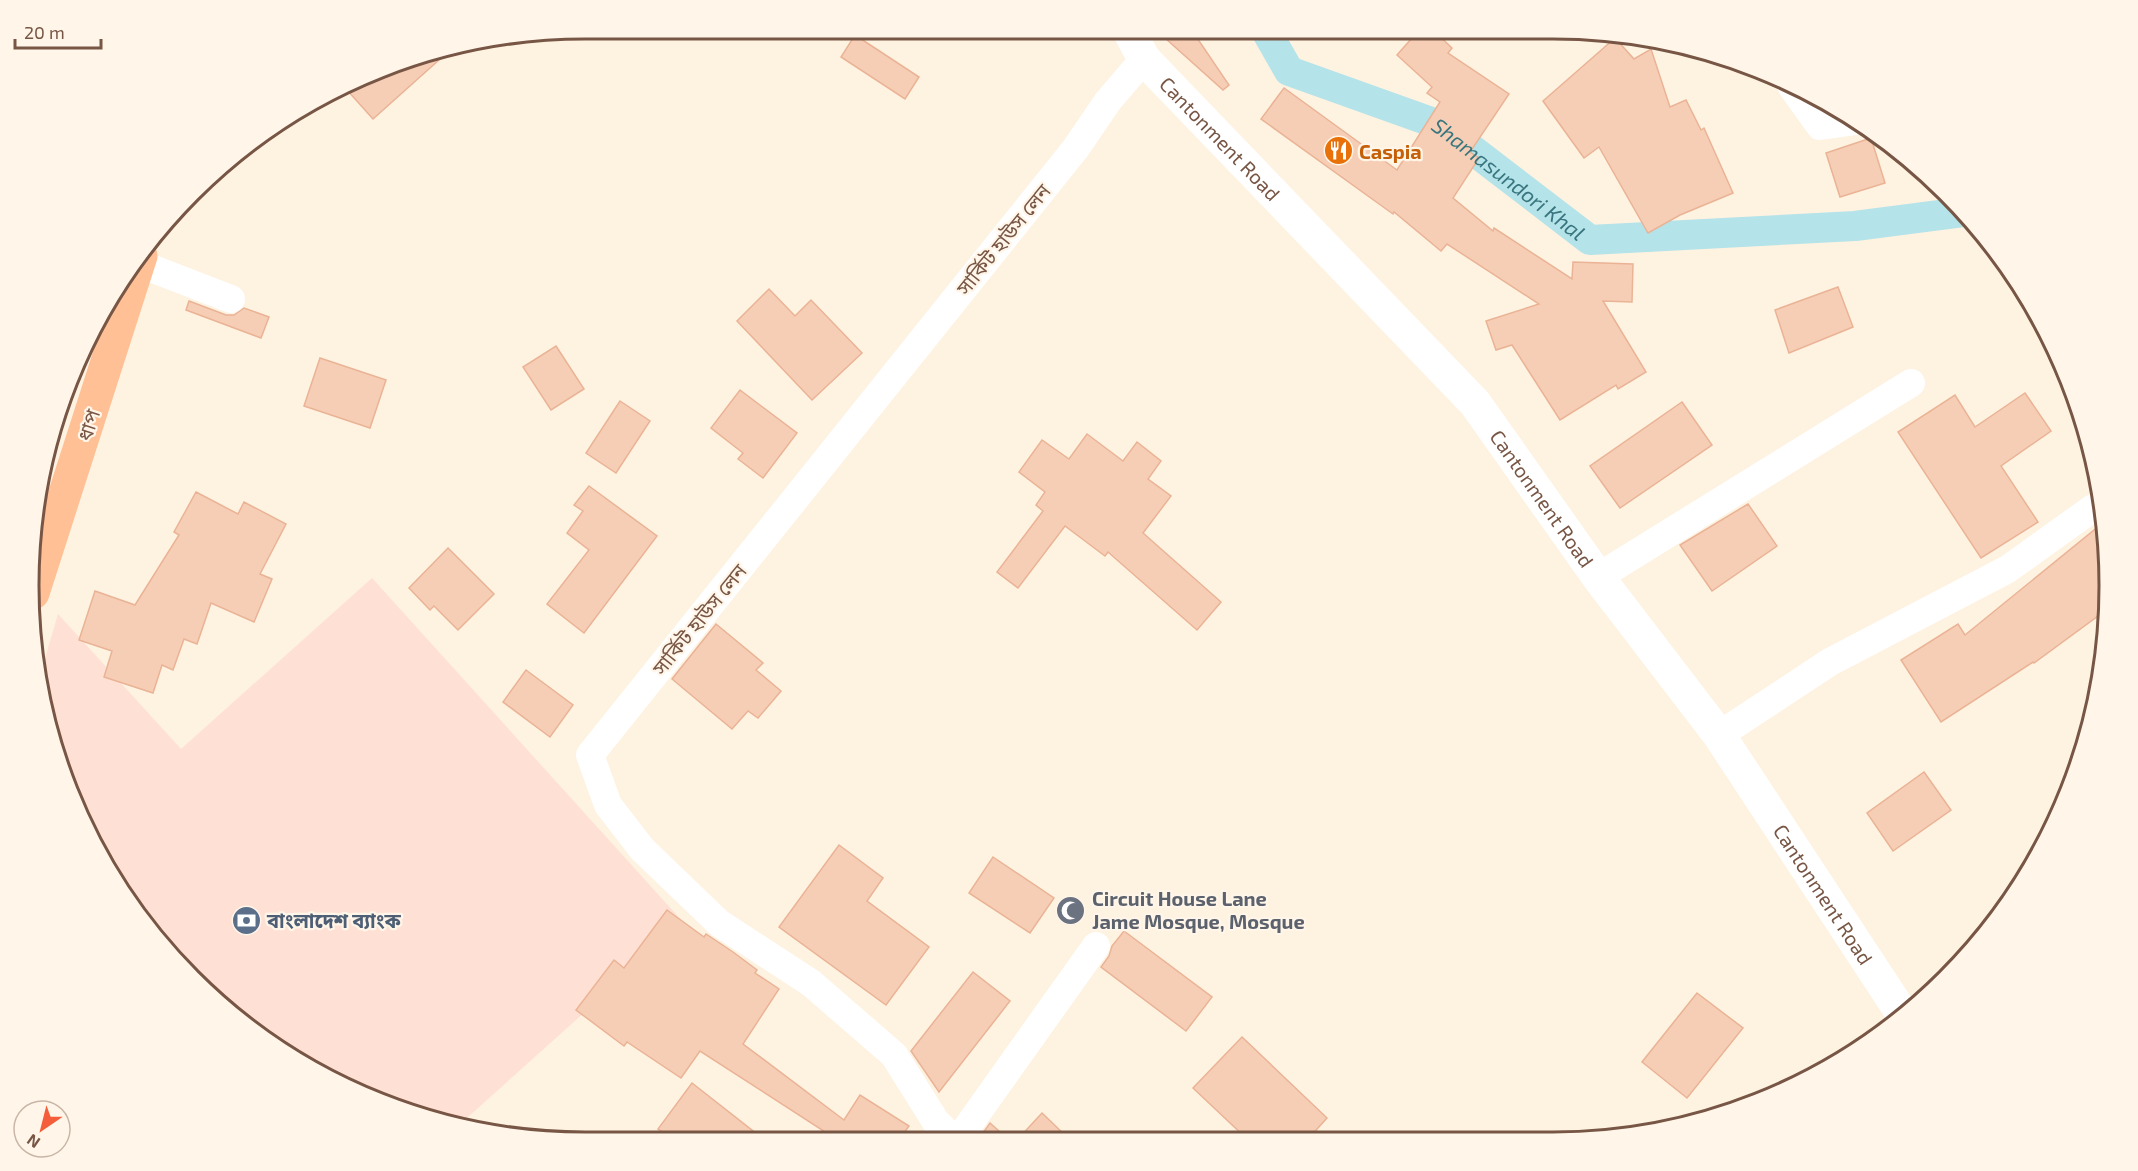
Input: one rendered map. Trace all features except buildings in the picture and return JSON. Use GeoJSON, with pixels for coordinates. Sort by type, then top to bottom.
{"type":"FeatureCollection","features":[{"type":"Feature","properties":{"kind":"highway","name":"ধাপ"},"geometry":{"type":"LineString","coordinates":[[39,573],[132,281]]}},
{"type":"Feature","properties":{"kind":"main road","name":"Cantonment Road"},"geometry":{"type":"LineString","coordinates":[[1134,39],[1144,58],[1475,403],[1598,577],[1719,735],[1898,1008]]}},
{"type":"Feature","properties":{"kind":"street","name":"সার্কিট হাউস লেন"},"geometry":{"type":"LineString","coordinates":[[940,1132],[894,1055],[811,983],[719,923],[642,849],[608,805],[590,755],[1069,156],[1107,101],[1144,58]]}},
{"type":"Feature","properties":{"kind":"street"},"geometry":{"type":"LineString","coordinates":[[1800,98],[1820,126],[1843,123]]}},
{"type":"Feature","properties":{"kind":"street"},"geometry":{"type":"LineString","coordinates":[[144,264],[231,299]]}},
{"type":"Feature","properties":{"kind":"street"},"geometry":{"type":"LineString","coordinates":[[1598,577],[1911,383]]}},
{"type":"Feature","properties":{"kind":"street"},"geometry":{"type":"LineString","coordinates":[[1719,735],[1830,662],[2007,569],[2093,508]]}},
{"type":"Feature","properties":{"kind":"street"},"geometry":{"type":"LineString","coordinates":[[945,1132],[1096,946]]}},
{"type":"Feature","properties":{"kind":"shaded area"},"geometry":{"type":"Polygon","coordinates":[[[372,578],[684,923],[467,1118],[410,1103],[344,1076],[312,1059],[253,1019],[199,972],[152,918],[131,889],[95,827],[68,761],[58,727],[45,660],[58,614],[181,749],[372,578]]]}},
{"type":"Feature","properties":{"kind":"waterway","name":"Shamasundori Khal"},"geometry":{"type":"LineString","coordinates":[[1271,39],[1289,71],[1440,125],[1590,240],[1855,226],[1952,213]]}},
{"type":"Feature","properties":{"kind":"place","name":"Caspia"},"geometry":{"type":"Point","coordinates":[1338,151]}},
{"type":"Feature","properties":{"kind":"place","name":"Circuit House Lane Jame Mosque, Mosque"},"geometry":{"type":"Point","coordinates":[1071,910]}},
{"type":"Feature","properties":{"kind":"place","name":"বাংলাদেশ ব্যাংক"},"geometry":{"type":"Point","coordinates":[246,920]}}]}
